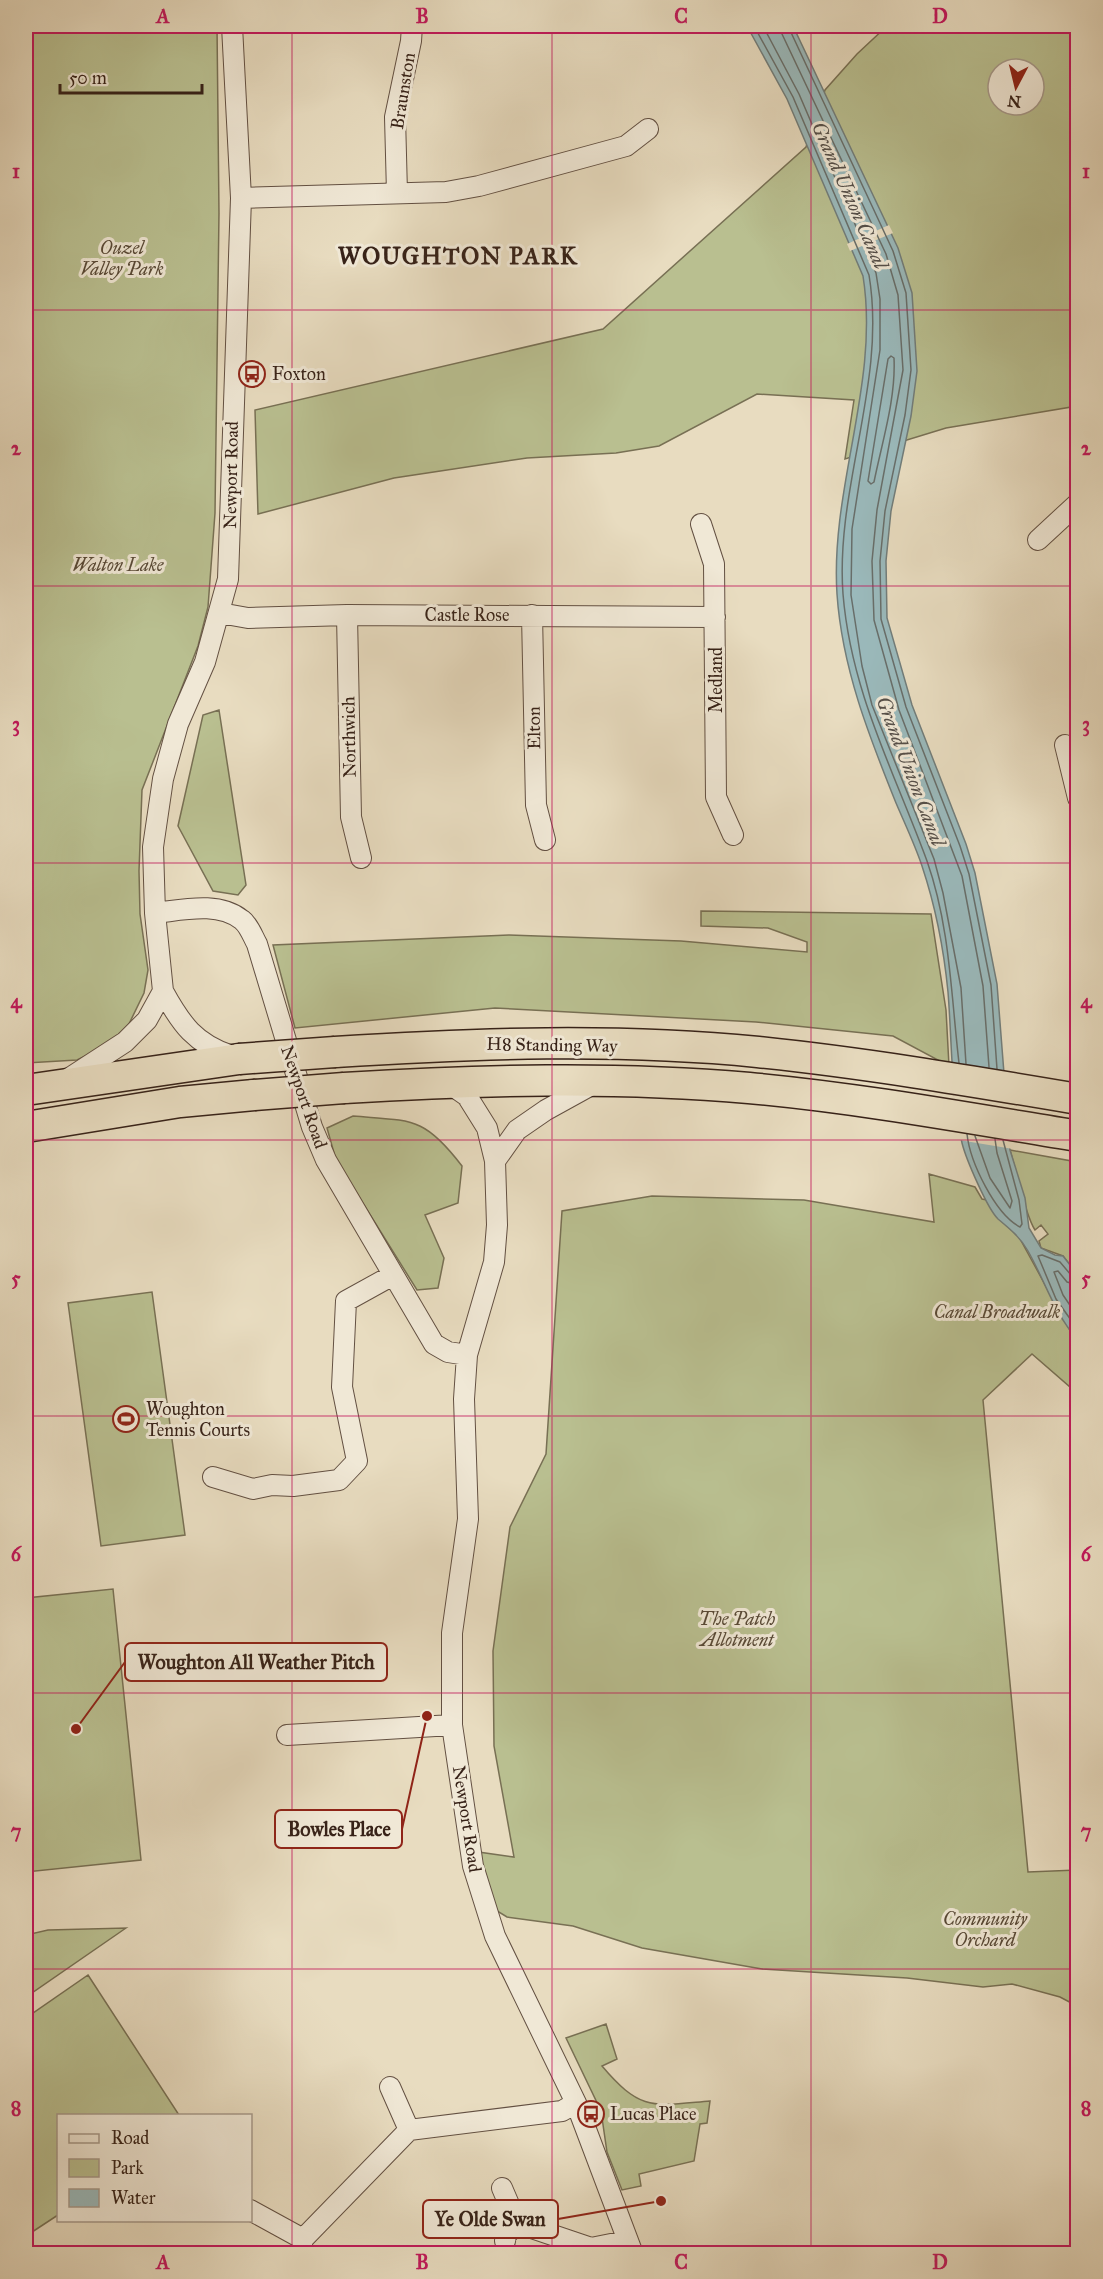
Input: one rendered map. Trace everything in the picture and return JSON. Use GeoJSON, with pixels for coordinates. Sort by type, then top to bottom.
{"type":"FeatureCollection","features":[{"type":"Feature","properties":{"kind":"highway","name":"H8 Standing Way"},"geometry":{"type":"LineString","coordinates":[[26,1090],[64,1082],[239,1059],[457,1044],[612,1045],[756,1052],[897,1069],[1077,1099]]}},
{"type":"Feature","properties":{"kind":"highway","name":"H8 Standing Way"},"geometry":{"type":"LineString","coordinates":[[26,1127],[180,1102],[254,1095],[447,1082],[600,1081],[748,1088],[891,1105],[1077,1136]]}},
{"type":"Feature","properties":{"kind":"street","name":"Newport Road"},"geometry":{"type":"LineString","coordinates":[[163,991],[155,913],[153,848],[163,778],[178,724],[205,662],[220,613],[229,569],[229,485],[241,198],[232,26]]}},
{"type":"Feature","properties":{"kind":"street","name":"Braunston"},"geometry":{"type":"LineString","coordinates":[[397,193],[395,117],[412,26]]}},
{"type":"Feature","properties":{"kind":"street"},"geometry":{"type":"LineString","coordinates":[[241,198],[446,192],[479,186],[626,146],[648,129]]}},
{"type":"Feature","properties":{"kind":"street"},"geometry":{"type":"LineString","coordinates":[[1038,540],[1077,503]]}},
{"type":"Feature","properties":{"kind":"street","name":"Medland"},"geometry":{"type":"LineString","coordinates":[[701,524],[714,564],[716,797],[733,835]]}},
{"type":"Feature","properties":{"kind":"street","name":"Castle Rose"},"geometry":{"type":"LineString","coordinates":[[220,613],[248,618],[346,615],[715,617]]}},
{"type":"Feature","properties":{"kind":"street","name":"Northwich"},"geometry":{"type":"LineString","coordinates":[[346,615],[351,817],[361,858]]}},
{"type":"Feature","properties":{"kind":"street","name":"Elton"},"geometry":{"type":"LineString","coordinates":[[532,615],[536,805],[545,840]]}},
{"type":"Feature","properties":{"kind":"street"},"geometry":{"type":"LineString","coordinates":[[1065,745],[1077,798]]}},
{"type":"Feature","properties":{"kind":"street","name":"Newport Road"},"geometry":{"type":"LineString","coordinates":[[155,913],[202,908],[227,911],[244,921],[257,944],[312,1127],[326,1160],[434,1344],[448,1352],[467,1355]]}},
{"type":"Feature","properties":{"kind":"street"},"geometry":{"type":"LineString","coordinates":[[163,991],[178,1018],[209,1048],[239,1059]]}},
{"type":"Feature","properties":{"kind":"street"},"geometry":{"type":"LineString","coordinates":[[64,1082],[125,1042],[147,1020],[163,991]]}},
{"type":"Feature","properties":{"kind":"street"},"geometry":{"type":"LineString","coordinates":[[495,1161],[517,1130],[546,1110],[600,1081]]}},
{"type":"Feature","properties":{"kind":"street","name":"Newport Road"},"geometry":{"type":"LineString","coordinates":[[447,1082],[467,1096],[487,1128],[495,1161],[497,1225],[494,1262],[467,1355],[464,1399],[468,1520],[452,1634],[452,1725],[473,1866],[495,1936],[576,2103],[629,2247]]}},
{"type":"Feature","properties":{"kind":"street"},"geometry":{"type":"LineString","coordinates":[[213,1477],[253,1489],[272,1485],[293,1486],[339,1480],[357,1461],[342,1387],[346,1301],[393,1275]]}},
{"type":"Feature","properties":{"kind":"street"},"geometry":{"type":"LineString","coordinates":[[287,1735],[452,1725]]}},
{"type":"Feature","properties":{"kind":"street"},"geometry":{"type":"LineString","coordinates":[[390,2087],[409,2130]]}},
{"type":"Feature","properties":{"kind":"street"},"geometry":{"type":"LineString","coordinates":[[252,2211],[302,2246],[409,2130],[562,2111],[576,2103]]}},
{"type":"Feature","properties":{"kind":"street"},"geometry":{"type":"LineString","coordinates":[[502,2188],[517,2223],[591,2248],[629,2247]]}},
{"type":"Feature","properties":{"kind":"street"},"geometry":{"type":"LineString","coordinates":[[504,2241],[506,2235],[517,2223]]}},
{"type":"Feature","properties":{"kind":"green space"},"geometry":{"type":"Polygon","coordinates":[[[26,26],[217,26],[219,213],[215,513],[208,607],[198,646],[142,790],[140,914],[148,970],[144,993],[127,1028],[100,1049],[77,1060],[26,1063],[26,26]]]}},
{"type":"Feature","properties":{"kind":"green space"},"geometry":{"type":"Polygon","coordinates":[[[887,26],[1077,26],[1077,406],[946,428],[845,459],[854,400],[757,394],[659,446],[616,453],[527,458],[394,478],[258,514],[255,410],[603,329],[806,147],[825,90],[857,54],[887,26]]]}},
{"type":"Feature","properties":{"kind":"green space"},"geometry":{"type":"Polygon","coordinates":[[[219,710],[246,885],[238,895],[213,891],[178,826],[203,715],[219,710]]]}},
{"type":"Feature","properties":{"kind":"green space"},"geometry":{"type":"Polygon","coordinates":[[[701,911],[931,914],[946,1010],[949,1066],[893,1036],[756,1022],[495,1008],[295,1028],[273,945],[509,935],[681,941],[807,952],[807,942],[768,928],[701,926],[701,911]]]}},
{"type":"Feature","properties":{"kind":"green space"},"geometry":{"type":"Polygon","coordinates":[[[353,1116],[415,1124],[437,1138],[462,1166],[458,1203],[425,1215],[444,1258],[438,1288],[417,1290],[336,1160],[327,1128],[353,1116]]]}},
{"type":"Feature","properties":{"kind":"green space"},"geometry":{"type":"Polygon","coordinates":[[[1010,1150],[1077,1162],[1077,1274],[1063,1256],[1041,1248],[1039,1241],[1048,1234],[1041,1225],[1035,1230],[1031,1223],[1010,1150]]]}},
{"type":"Feature","properties":{"kind":"green space","name":"The Patch Allotment"},"geometry":{"type":"Polygon","coordinates":[[[929,1174],[975,1187],[982,1199],[987,1200],[998,1218],[1019,1237],[1077,1339],[1077,1393],[1032,1354],[983,1400],[1028,1872],[1077,1870],[1077,2006],[1060,1997],[1012,1984],[983,1987],[907,1978],[762,1969],[642,1948],[573,1926],[507,1917],[484,1903],[471,1851],[514,1857],[494,1746],[493,1651],[510,1527],[546,1454],[562,1211],[652,1196],[804,1200],[934,1222],[929,1174]]]}},
{"type":"Feature","properties":{"kind":"green space","name":"Woughton Tennis Courts"},"geometry":{"type":"Polygon","coordinates":[[[152,1292],[185,1535],[101,1546],[68,1303],[152,1292]]]}},
{"type":"Feature","properties":{"kind":"green space"},"geometry":{"type":"Polygon","coordinates":[[[113,1589],[141,1860],[26,1872],[26,1598],[113,1589]]]}},
{"type":"Feature","properties":{"kind":"green space"},"geometry":{"type":"Polygon","coordinates":[[[126,1928],[26,1997],[26,1935],[48,1930],[126,1928]]]}},
{"type":"Feature","properties":{"kind":"green space"},"geometry":{"type":"Polygon","coordinates":[[[88,1975],[178,2114],[57,2114],[57,2216],[26,2236],[26,2018],[88,1975]]]}},
{"type":"Feature","properties":{"kind":"green space"},"geometry":{"type":"Polygon","coordinates":[[[606,2024],[617,2059],[602,2066],[627,2092],[649,2103],[675,2104],[710,2101],[707,2123],[700,2124],[694,2161],[639,2174],[641,2186],[622,2190],[607,2152],[601,2111],[566,2038],[606,2024]]]}},
{"type":"Feature","properties":{"kind":"water","name":"Grand Union Canal"},"geometry":{"type":"Polygon","coordinates":[[[747,26],[793,26],[898,248],[912,293],[917,371],[911,416],[891,511],[886,561],[887,618],[912,705],[975,873],[997,984],[1010,1150],[1025,1198],[1029,1228],[1041,1248],[1063,1256],[1077,1274],[1077,1339],[1056,1308],[1025,1246],[998,1219],[988,1205],[962,1143],[954,1087],[946,976],[935,912],[919,858],[858,701],[840,621],[837,554],[840,514],[865,355],[866,316],[863,276],[787,99],[747,26]]]}},
{"type":"Feature","properties":{"kind":"pier"},"geometry":{"type":"Polygon","coordinates":[[[889,225],[893,233],[850,251],[847,244],[889,225]]]}},
{"type":"Feature","properties":{"kind":"pier"},"geometry":{"type":"Polygon","coordinates":[[[950,1065],[1006,1076],[1013,1149],[959,1140],[950,1065]]]}},
{"type":"Feature","properties":{"kind":"place","name":"Foxton"},"geometry":{"type":"Point","coordinates":[252,374]}},
{"type":"Feature","properties":{"kind":"place","name":"Woughton Tennis Courts"},"geometry":{"type":"Point","coordinates":[126,1419]}},
{"type":"Feature","properties":{"kind":"place","name":"Bowles Place"},"geometry":{"type":"Point","coordinates":[427,1716]}},
{"type":"Feature","properties":{"kind":"place","name":"Woughton All Weather Pitch"},"geometry":{"type":"Point","coordinates":[76,1729]}},
{"type":"Feature","properties":{"kind":"place","name":"Lucas Place"},"geometry":{"type":"Point","coordinates":[591,2114]}},
{"type":"Feature","properties":{"kind":"place","name":"Ye Olde Swan"},"geometry":{"type":"Point","coordinates":[661,2201]}},
{"type":"Feature","properties":{"kind":"district","name":"WOUGHTON PARK"},"geometry":{"type":"Point","coordinates":[458,256]}},
{"type":"Feature","properties":{"kind":"park label","name":"Ouzel Valley Park"},"geometry":{"type":"Point","coordinates":[122,258]}},
{"type":"Feature","properties":{"kind":"park label","name":"Walton Lake"},"geometry":{"type":"Point","coordinates":[118,565]}},
{"type":"Feature","properties":{"kind":"park label","name":"Canal Broadwalk"},"geometry":{"type":"Point","coordinates":[997,1312]}},
{"type":"Feature","properties":{"kind":"park label","name":"Community Orchard"},"geometry":{"type":"Point","coordinates":[985,1929]}}]}
